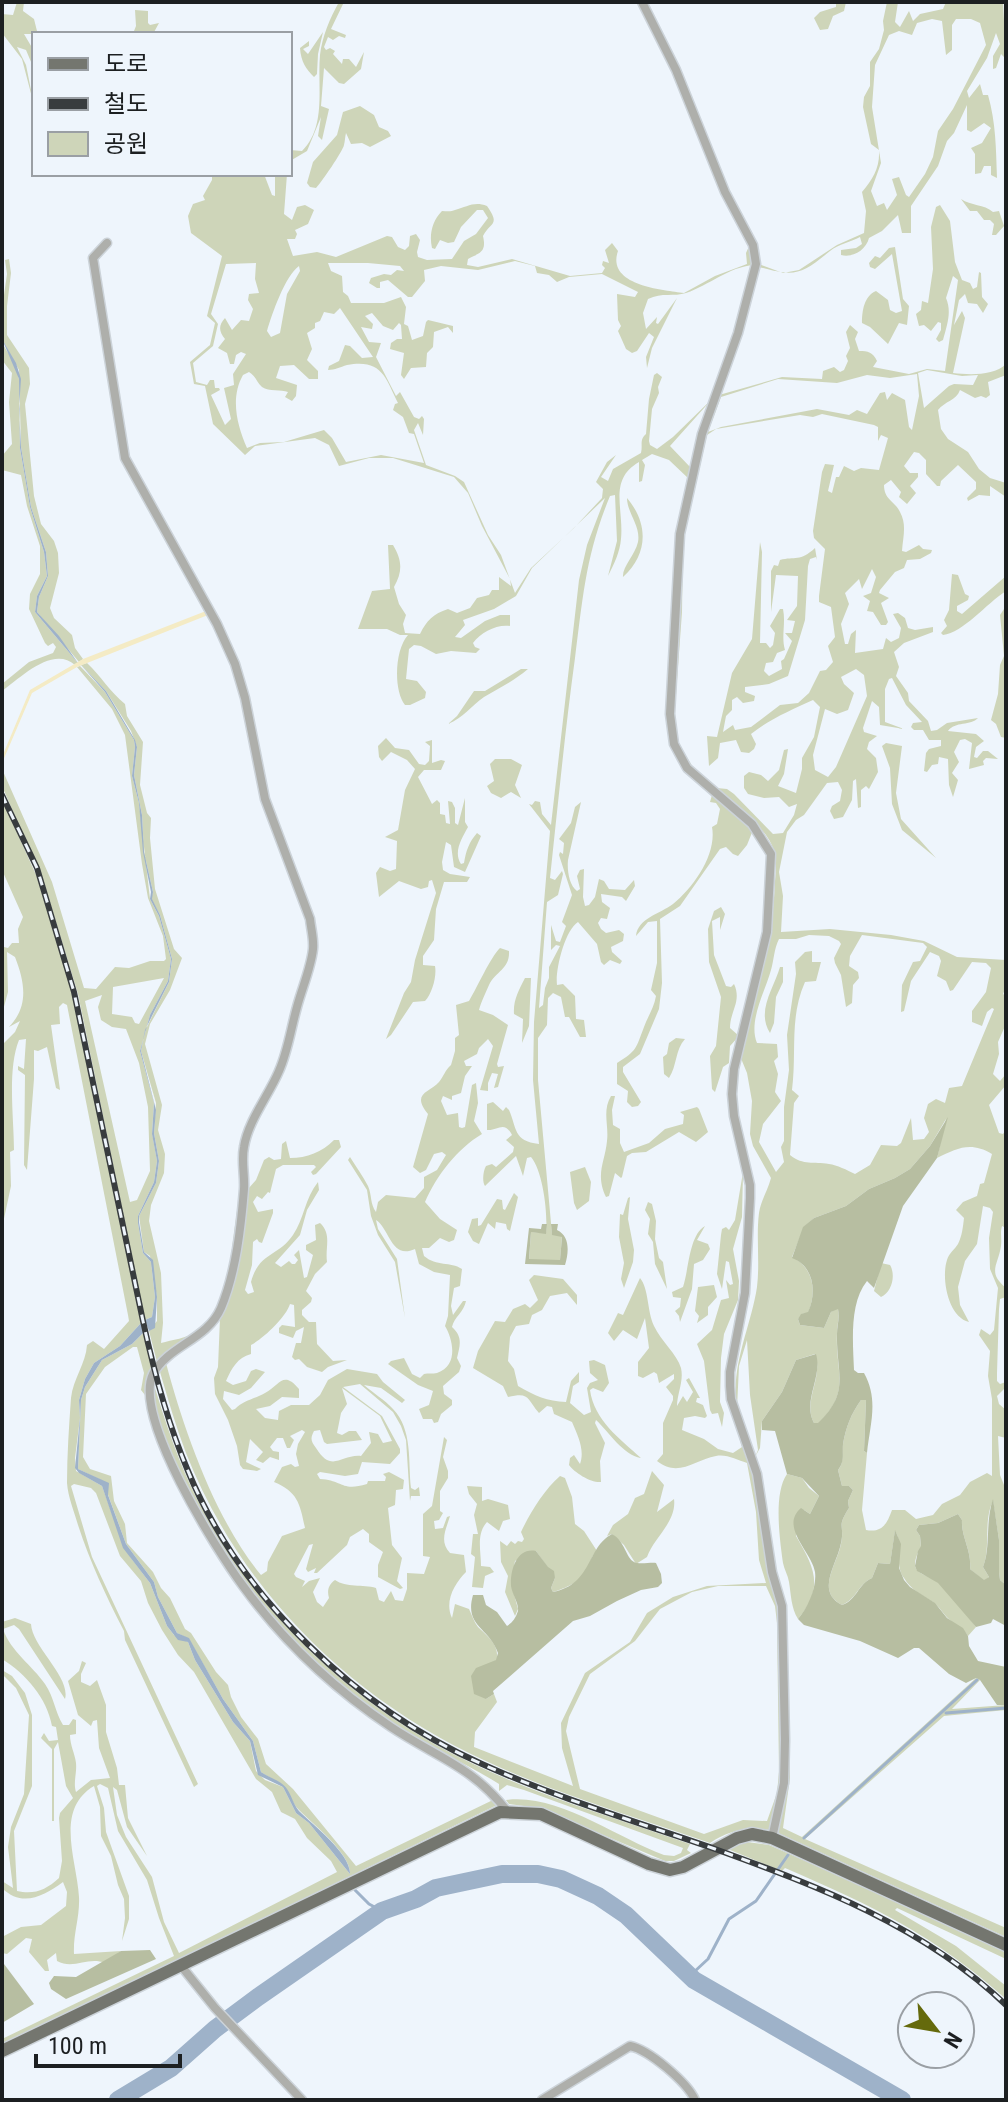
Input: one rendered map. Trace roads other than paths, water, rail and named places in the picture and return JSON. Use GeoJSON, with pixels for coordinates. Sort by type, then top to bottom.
{"type":"FeatureCollection","features":[{"type":"Feature","properties":{"kind":"main road"},"geometry":{"type":"LineString","coordinates":[[2,2051],[182,1967],[426,1846],[507,1811],[541,1814],[649,1864],[670,1870],[683,1867],[737,1838],[752,1834],[772,1838],[1006,1945]]}},
{"type":"Feature","properties":{"kind":"street"},"geometry":{"type":"LineString","coordinates":[[642,2],[676,70],[725,192],[753,245],[756,264],[738,333],[702,434],[680,534],[670,714],[674,744],[687,768],[752,824],[771,854],[767,932],[734,1069],[734,1116],[750,1185],[747,1281],[730,1386],[731,1399],[757,1474],[772,1572],[782,1606],[784,1783],[772,1838]]}},
{"type":"Feature","properties":{"kind":"street"},"geometry":{"type":"LineString","coordinates":[[107,243],[93,258],[125,458],[217,624],[235,664],[265,799],[310,919],[313,940],[311,960],[284,1058],[243,1148],[244,1190],[238,1236],[221,1308],[199,1337],[168,1356],[154,1372],[151,1381],[154,1415],[179,1481],[213,1543],[244,1588],[282,1634],[346,1695],[392,1727],[473,1775],[507,1811]]}},
{"type":"Feature","properties":{"kind":"street"},"geometry":{"type":"LineString","coordinates":[[182,1967],[215,2008],[302,2100]]}},
{"type":"Feature","properties":{"kind":"street"},"geometry":{"type":"LineString","coordinates":[[542,2100],[630,2046],[653,2058],[691,2091],[695,2100]]}},
{"type":"Feature","properties":{"kind":"water"},"geometry":{"type":"Polygon","coordinates":[[[2,339],[21,379],[19,404],[19,379],[2,339]]]}},
{"type":"Feature","properties":{"kind":"water"},"geometry":{"type":"Polygon","coordinates":[[[20,420],[31,507],[46,552],[48,576],[39,597],[37,612],[78,663],[35,612],[37,596],[47,576],[44,552],[30,507],[20,448],[20,420]]]}},
{"type":"Feature","properties":{"kind":"water"},"geometry":{"type":"Polygon","coordinates":[[[81,665],[106,691],[135,740],[137,747],[134,775],[142,815],[144,852],[153,892],[152,899],[160,915],[172,959],[169,982],[147,1026],[168,981],[171,959],[159,916],[150,899],[151,892],[143,852],[139,803],[132,776],[134,740],[105,692],[81,665]]]}},
{"type":"Feature","properties":{"kind":"water"},"geometry":{"type":"Polygon","coordinates":[[[143,1040],[141,1051],[156,1110],[154,1133],[159,1161],[156,1183],[139,1216],[144,1252],[153,1260],[157,1297],[155,1328],[149,1331],[145,1320],[152,1317],[155,1297],[151,1262],[143,1253],[138,1216],[154,1182],[157,1161],[152,1134],[154,1103],[140,1051],[143,1040]]]}},
{"type":"Feature","properties":{"kind":"water"},"geometry":{"type":"Polygon","coordinates":[[[141,1323],[144,1332],[132,1344],[102,1360],[85,1387],[81,1400],[78,1469],[109,1483],[108,1495],[126,1544],[154,1582],[158,1597],[177,1633],[189,1638],[223,1699],[253,1741],[261,1772],[285,1786],[299,1811],[338,1849],[349,1866],[350,1874],[309,1823],[296,1813],[283,1787],[258,1775],[250,1741],[233,1722],[195,1660],[188,1642],[178,1640],[167,1626],[150,1583],[123,1548],[102,1486],[75,1468],[79,1400],[85,1379],[94,1363],[120,1346],[141,1323]]]}},
{"type":"Feature","properties":{"kind":"waterway"},"geometry":{"type":"LineString","coordinates":[[804,1838],[977,1680]]}},
{"type":"Feature","properties":{"kind":"waterway"},"geometry":{"type":"LineString","coordinates":[[946,1713],[1006,1708]]}},
{"type":"Feature","properties":{"kind":"waterway"},"geometry":{"type":"LineString","coordinates":[[694,1980],[694,1972],[708,1959],[729,1919],[756,1901],[788,1855]]}},
{"type":"Feature","properties":{"kind":"waterway"},"geometry":{"type":"LineString","coordinates":[[118,2100],[171,2068],[258,1997],[382,1911],[436,1888],[502,1874],[538,1874],[561,1879],[598,1896],[626,1915],[694,1980],[902,2100]]}},
{"type":"Feature","properties":{"kind":"waterway"},"geometry":{"type":"LineString","coordinates":[[355,1890],[369,1904],[382,1911]]}},
{"type":"Feature","properties":{"kind":"railway"},"geometry":{"type":"LineString","coordinates":[[2,795],[37,868],[74,992],[143,1321],[168,1416],[188,1471],[210,1518],[238,1563],[271,1605],[348,1681],[436,1741],[539,1788],[715,1849],[831,1894],[905,1931],[940,1953],[1006,2005]]}}]}
